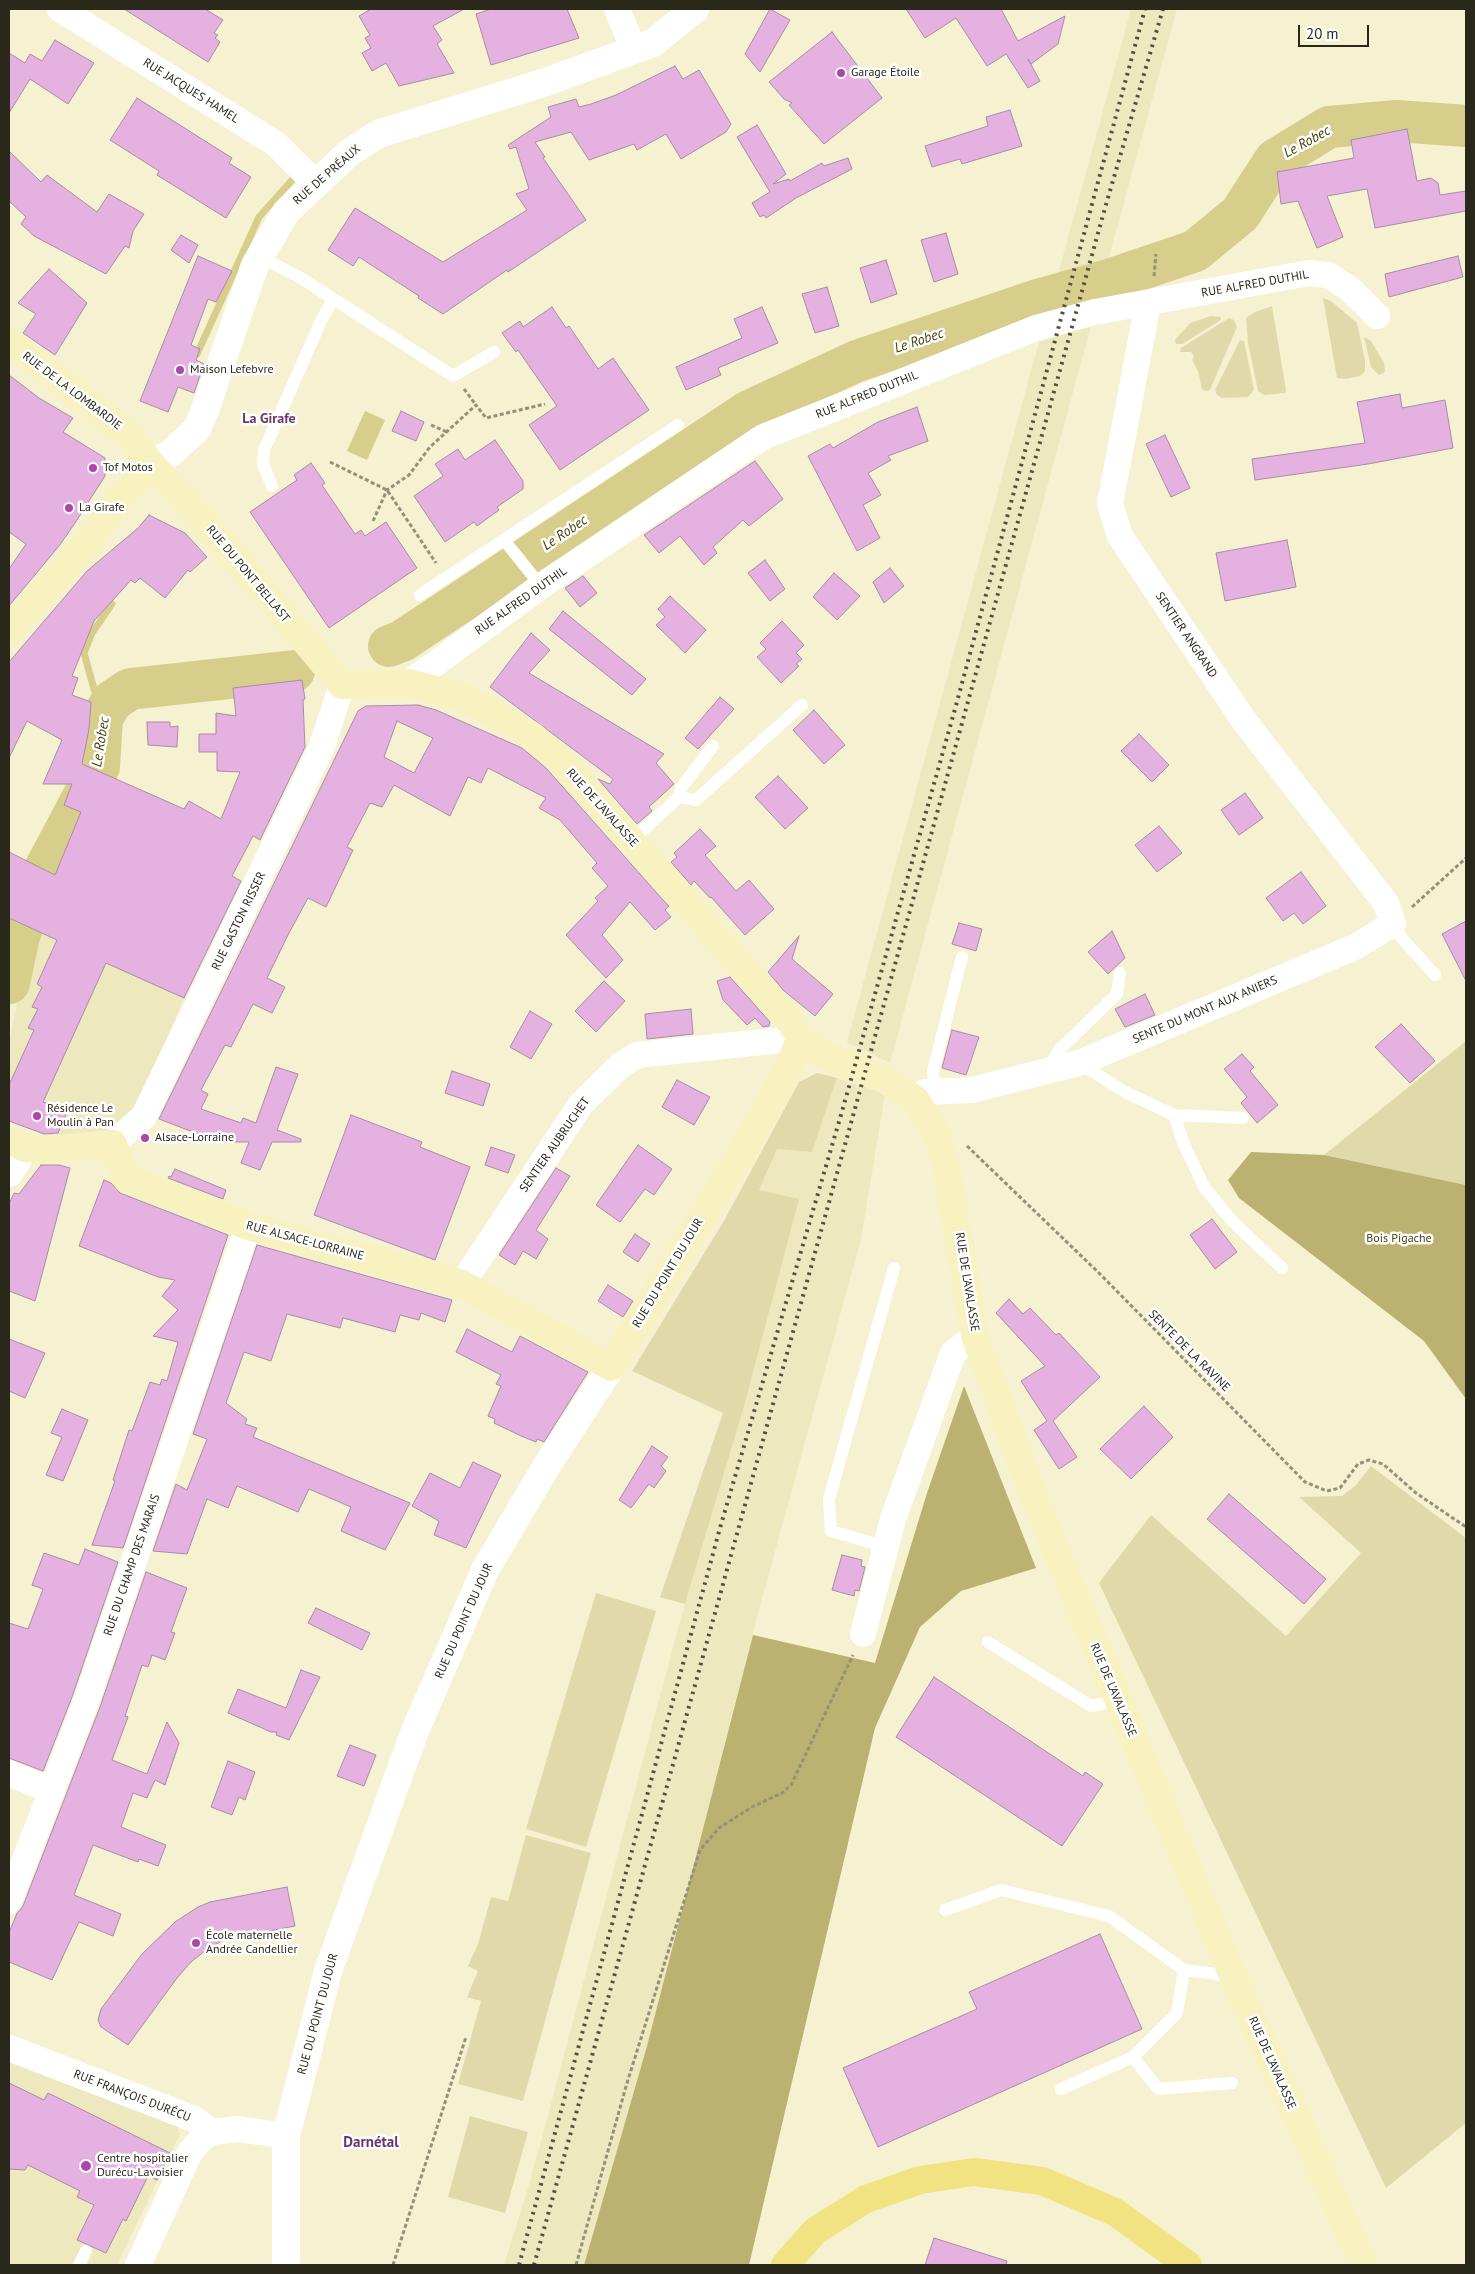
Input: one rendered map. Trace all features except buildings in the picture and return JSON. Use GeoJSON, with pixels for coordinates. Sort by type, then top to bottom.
{"type":"FeatureCollection","features":[{"type":"Feature","properties":{"kind":"main road","name":"RUE DE LA LOMBARDIE"},"geometry":{"type":"LineString","coordinates":[[9,342],[128,434],[152,465]]}},
{"type":"Feature","properties":{"kind":"main road"},"geometry":{"type":"LineString","coordinates":[[9,631],[87,544],[120,497],[152,465]]}},
{"type":"Feature","properties":{"kind":"main road","name":"RUE DU PONT BELLAST"},"geometry":{"type":"LineString","coordinates":[[152,465],[204,521],[342,685]]}},
{"type":"Feature","properties":{"kind":"main road","name":"RUE DE L'AVALASSE"},"geometry":{"type":"LineString","coordinates":[[342,685],[408,683],[456,695],[486,708],[532,735],[557,757],[788,1019],[801,1038],[817,1052],[925,1095],[946,1166],[975,1336],[1032,1492],[1117,1701],[1196,1883],[1232,1976],[1364,2265]]}},
{"type":"Feature","properties":{"kind":"main road","name":"RUE DU POINT DU JOUR"},"geometry":{"type":"LineString","coordinates":[[611,1367],[781,1083],[801,1038]]}},
{"type":"Feature","properties":{"kind":"main road"},"geometry":{"type":"LineString","coordinates":[[17,1144],[48,1150],[113,1144]]}},
{"type":"Feature","properties":{"kind":"main road","name":"RUE ALSACE-LORRAINE"},"geometry":{"type":"LineString","coordinates":[[113,1144],[126,1178],[248,1226],[462,1284],[611,1367]]}},
{"type":"Feature","properties":{"kind":"main road"},"geometry":{"type":"LineString","coordinates":[[785,2265],[815,2231],[866,2199],[920,2180],[974,2172],[1042,2181],[1115,2212],[1188,2265]]}},
{"type":"Feature","properties":{"kind":"street","name":"RUE JACQUES HAMEL"},"geometry":{"type":"LineString","coordinates":[[60,9],[276,144],[315,182]]}},
{"type":"Feature","properties":{"kind":"street"},"geometry":{"type":"LineString","coordinates":[[617,9],[634,50]]}},
{"type":"Feature","properties":{"kind":"street","name":"RUE DE PRÉAUX"},"geometry":{"type":"LineString","coordinates":[[152,465],[172,452],[196,429],[204,413],[230,332],[259,256],[286,212],[315,182],[349,153],[378,134],[543,83],[653,43],[695,9]]}},
{"type":"Feature","properties":{"kind":"street","name":"RUE ALFRED DUTHIL"},"geometry":{"type":"LineString","coordinates":[[408,683],[535,579],[763,437],[1036,328],[1095,312],[1151,291],[1309,273],[1328,276],[1350,289],[1377,316]]}},
{"type":"Feature","properties":{"kind":"street","name":"SENTIER ANGRAND"},"geometry":{"type":"LineString","coordinates":[[1151,291],[1110,504],[1120,536],[1245,722],[1386,903],[1393,924]]}},
{"type":"Feature","properties":{"kind":"street","name":"RUE GASTON RISSER"},"geometry":{"type":"LineString","coordinates":[[113,1144],[144,1116],[321,749],[342,685]]}},
{"type":"Feature","properties":{"kind":"street","name":"SENTE DU MONT AUX ANIERS"},"geometry":{"type":"LineString","coordinates":[[925,1095],[972,1090],[1079,1063],[1355,948],[1393,924]]}},
{"type":"Feature","properties":{"kind":"street","name":"SENTIER AUBRUCHET"},"geometry":{"type":"LineString","coordinates":[[462,1284],[581,1104],[620,1066],[636,1056],[801,1038]]}},
{"type":"Feature","properties":{"kind":"street"},"geometry":{"type":"LineString","coordinates":[[9,1173],[17,1144]]}},
{"type":"Feature","properties":{"kind":"street","name":"RUE DU CHAMP DES MARAIS"},"geometry":{"type":"LineString","coordinates":[[9,1901],[89,1693],[248,1226]]}},
{"type":"Feature","properties":{"kind":"street"},"geometry":{"type":"LineString","coordinates":[[863,1634],[893,1519],[953,1353],[975,1336]]}},
{"type":"Feature","properties":{"kind":"street","name":"RUE DU POINT DU JOUR"},"geometry":{"type":"LineString","coordinates":[[286,2265],[286,2136],[328,1971],[414,1733],[485,1570],[548,1462],[611,1367]]}},
{"type":"Feature","properties":{"kind":"street"},"geometry":{"type":"LineString","coordinates":[[9,1773],[52,1791]]}},
{"type":"Feature","properties":{"kind":"street","name":"RUE FRANÇOIS DURÉCU"},"geometry":{"type":"LineString","coordinates":[[9,2048],[194,2119],[212,2132]]}},
{"type":"Feature","properties":{"kind":"street"},"geometry":{"type":"LineString","coordinates":[[138,2265],[189,2154],[202,2138],[212,2132],[238,2129],[286,2136]]}},
{"type":"Feature","properties":{"kind":"lane"},"geometry":{"type":"LineString","coordinates":[[259,256],[301,278],[453,376],[494,352]]}},
{"type":"Feature","properties":{"kind":"lane"},"geometry":{"type":"LineString","coordinates":[[272,486],[262,464],[264,450],[321,321],[333,299]]}},
{"type":"Feature","properties":{"kind":"lane"},"geometry":{"type":"LineString","coordinates":[[420,595],[678,425]]}},
{"type":"Feature","properties":{"kind":"lane"},"geometry":{"type":"LineString","coordinates":[[504,540],[535,579]]}},
{"type":"Feature","properties":{"kind":"lane"},"geometry":{"type":"LineString","coordinates":[[679,797],[696,800],[802,705]]}},
{"type":"Feature","properties":{"kind":"lane"},"geometry":{"type":"LineString","coordinates":[[631,841],[679,797],[681,788],[713,746]]}},
{"type":"Feature","properties":{"kind":"lane"},"geometry":{"type":"LineString","coordinates":[[1393,924],[1400,937],[1436,975]]}},
{"type":"Feature","properties":{"kind":"lane"},"geometry":{"type":"LineString","coordinates":[[925,1095],[962,957]]}},
{"type":"Feature","properties":{"kind":"lane"},"geometry":{"type":"LineString","coordinates":[[1046,1071],[1059,1050],[1117,994],[1120,973]]}},
{"type":"Feature","properties":{"kind":"lane"},"geometry":{"type":"LineString","coordinates":[[1079,1063],[1125,1092],[1174,1115],[1243,1118]]}},
{"type":"Feature","properties":{"kind":"lane"},"geometry":{"type":"LineString","coordinates":[[1174,1115],[1184,1144],[1204,1187],[1232,1221],[1282,1268]]}},
{"type":"Feature","properties":{"kind":"lane"},"geometry":{"type":"LineString","coordinates":[[886,1547],[831,1531],[829,1499],[894,1268]]}},
{"type":"Feature","properties":{"kind":"lane"},"geometry":{"type":"LineString","coordinates":[[988,1642],[1091,1706],[1117,1701]]}},
{"type":"Feature","properties":{"kind":"lane"},"geometry":{"type":"LineString","coordinates":[[944,1910],[1001,1890],[1109,1916],[1184,1970],[1232,1976]]}},
{"type":"Feature","properties":{"kind":"lane"},"geometry":{"type":"LineString","coordinates":[[1062,2089],[1133,2057],[1177,2013],[1184,1970]]}},
{"type":"Feature","properties":{"kind":"lane"},"geometry":{"type":"LineString","coordinates":[[1133,2057],[1158,2089],[1232,2083]]}},
{"type":"Feature","properties":{"kind":"lane"},"geometry":{"type":"LineString","coordinates":[[79,2265],[86,2251]]}},
{"type":"Feature","properties":{"kind":"path"},"geometry":{"type":"LineString","coordinates":[[1151,291],[1156,254]]}},
{"type":"Feature","properties":{"kind":"path"},"geometry":{"type":"LineString","coordinates":[[372,521],[387,490],[409,475],[430,447],[476,405],[486,418],[545,404]]}},
{"type":"Feature","properties":{"kind":"path"},"geometry":{"type":"LineString","coordinates":[[431,425],[446,432]]}},
{"type":"Feature","properties":{"kind":"path"},"geometry":{"type":"LineString","coordinates":[[330,462],[387,490],[446,578]]}},
{"type":"Feature","properties":{"kind":"path"},"geometry":{"type":"LineString","coordinates":[[1393,924],[1466,858]]}},
{"type":"Feature","properties":{"kind":"path","name":"SENTE DE LA RAVINE"},"geometry":{"type":"LineString","coordinates":[[966,1145],[1100,1274],[1305,1482],[1326,1491],[1340,1488],[1358,1464],[1370,1460],[1383,1464],[1416,1493],[1466,1527]]}},
{"type":"Feature","properties":{"kind":"path"},"geometry":{"type":"LineString","coordinates":[[576,2265],[627,2083],[700,1850],[719,1828],[752,1807],[782,1793],[791,1785],[863,1634]]}},
{"type":"Feature","properties":{"kind":"path"},"geometry":{"type":"LineString","coordinates":[[393,2265],[466,2037]]}},
{"type":"Feature","properties":{"kind":"shaded area"},"geometry":{"type":"Polygon","coordinates":[[[1131,9],[1177,9],[1098,297],[1049,307],[1131,9]]]}},
{"type":"Feature","properties":{"kind":"shaded area"},"geometry":{"type":"Polygon","coordinates":[[[1323,298],[1331,301],[1357,323],[1365,360],[1365,371],[1360,376],[1346,379],[1337,378],[1323,298]]]}},
{"type":"Feature","properties":{"kind":"shaded area"},"geometry":{"type":"Polygon","coordinates":[[[1272,306],[1286,390],[1285,393],[1264,395],[1258,391],[1248,343],[1246,318],[1255,312],[1272,306]]]}},
{"type":"Feature","properties":{"kind":"shaded area"},"geometry":{"type":"Polygon","coordinates":[[[1211,316],[1221,317],[1221,320],[1182,344],[1176,344],[1175,340],[1190,323],[1211,316]]]}},
{"type":"Feature","properties":{"kind":"shaded area"},"geometry":{"type":"Polygon","coordinates":[[[1229,318],[1234,320],[1237,327],[1210,390],[1205,391],[1202,389],[1198,371],[1192,360],[1194,356],[1191,352],[1180,352],[1181,348],[1229,318]]]}},
{"type":"Feature","properties":{"kind":"shaded area"},"geometry":{"type":"Polygon","coordinates":[[[1091,326],[890,1063],[847,1042],[1039,342],[1091,326]]]}},
{"type":"Feature","properties":{"kind":"shaded area"},"geometry":{"type":"Polygon","coordinates":[[[1364,337],[1371,341],[1384,363],[1385,372],[1379,375],[1371,367],[1364,337]]]}},
{"type":"Feature","properties":{"kind":"shaded area"},"geometry":{"type":"Polygon","coordinates":[[[1240,340],[1244,341],[1254,390],[1248,397],[1222,398],[1217,395],[1215,390],[1240,340]]]}},
{"type":"Feature","properties":{"kind":"shaded area"},"geometry":{"type":"Polygon","coordinates":[[[365,411],[385,420],[367,460],[347,451],[365,411]]]}},
{"type":"Feature","properties":{"kind":"shaded area"},"geometry":{"type":"Polygon","coordinates":[[[81,813],[239,880],[184,998],[137,1110],[127,1120],[106,1130],[56,1138],[68,1110],[9,1088],[9,1045],[31,928],[81,813]]]}},
{"type":"Feature","properties":{"kind":"shaded area"},"geometry":{"type":"Polygon","coordinates":[[[1466,1041],[1466,1185],[1324,1155],[1466,1041]]]}},
{"type":"Feature","properties":{"kind":"shaded area"},"geometry":{"type":"Polygon","coordinates":[[[817,1073],[837,1078],[812,1152],[777,1149],[759,1190],[799,1199],[743,1410],[685,1604],[660,1597],[723,1413],[632,1371],[725,1219],[799,1082],[817,1073]]]}},
{"type":"Feature","properties":{"kind":"shaded area"},"geometry":{"type":"Polygon","coordinates":[[[837,1078],[885,1094],[861,1239],[760,1606],[647,2046],[584,2265],[504,2265],[530,2182],[679,1625],[743,1410],[798,1200],[759,1190],[777,1149],[812,1152],[837,1078]]]}},
{"type":"Feature","properties":{"kind":"shaded area"},"geometry":{"type":"Polygon","coordinates":[[[1371,1466],[1466,1538],[1466,2123],[1386,2188],[1099,1583],[1151,1515],[1286,1636],[1361,1553],[1299,1497],[1342,1496],[1356,1485],[1371,1466]]]}},
{"type":"Feature","properties":{"kind":"shaded area"},"geometry":{"type":"Polygon","coordinates":[[[596,1593],[656,1611],[586,1847],[526,1829],[596,1593]]]}},
{"type":"Feature","properties":{"kind":"shaded area"},"geometry":{"type":"Polygon","coordinates":[[[526,1835],[591,1853],[523,2101],[458,2084],[481,2001],[467,1997],[478,1971],[468,1966],[478,1944],[491,1897],[508,1901],[526,1835]]]}},
{"type":"Feature","properties":{"kind":"shaded area","name":"Centre hospitalier Durécu-Lavoisier"},"geometry":{"type":"Polygon","coordinates":[[[9,2061],[175,2119],[180,2134],[117,2265],[9,2265],[9,2061]]]}},
{"type":"Feature","properties":{"kind":"shaded area"},"geometry":{"type":"Polygon","coordinates":[[[470,2116],[528,2132],[505,2213],[448,2197],[470,2116]]]}},
{"type":"Feature","properties":{"kind":"green space","name":"Bois Pigache"},"geometry":{"type":"Polygon","coordinates":[[[1251,1152],[1324,1155],[1466,1185],[1466,1399],[1424,1341],[1239,1198],[1228,1180],[1251,1152]]]}},
{"type":"Feature","properties":{"kind":"green space"},"geometry":{"type":"Polygon","coordinates":[[[964,1386],[1036,1568],[961,1591],[920,1627],[875,1728],[749,2265],[584,2265],[647,2046],[753,1635],[875,1663],[927,1493],[964,1386]]]}},
{"type":"Feature","properties":{"kind":"waterway","name":"Le Robec"},"geometry":{"type":"LineString","coordinates":[[389,646],[402,641],[749,411],[857,361],[1038,300],[1109,280],[1195,251],[1240,214],[1275,160],[1329,127],[1397,121],[1466,126]]}},
{"type":"Feature","properties":{"kind":"waterway"},"geometry":{"type":"LineString","coordinates":[[197,354],[259,217],[293,179]]}},
{"type":"Feature","properties":{"kind":"waterway"},"geometry":{"type":"LineString","coordinates":[[102,718],[84,653],[92,633],[112,604]]}},
{"type":"Feature","properties":{"kind":"waterway","name":"Le Robec"},"geometry":{"type":"LineString","coordinates":[[9,983],[19,936],[40,878],[99,767],[102,718],[112,701],[130,689],[294,671]]}},
{"type":"Feature","properties":{"kind":"railway"},"geometry":{"type":"LineString","coordinates":[[519,2265],[720,1528],[843,1108],[955,709],[1145,9]]}},
{"type":"Feature","properties":{"kind":"railway"},"geometry":{"type":"LineString","coordinates":[[534,2265],[1105,208],[1163,9]]}},
{"type":"Feature","properties":{"kind":"place","name":"Garage Étoile"},"geometry":{"type":"Point","coordinates":[841,73]}},
{"type":"Feature","properties":{"kind":"place","name":"Maison Lefebvre"},"geometry":{"type":"Point","coordinates":[180,370]}},
{"type":"Feature","properties":{"kind":"place","name":"Tof Motos"},"geometry":{"type":"Point","coordinates":[93,468]}},
{"type":"Feature","properties":{"kind":"place","name":"La Girafe"},"geometry":{"type":"Point","coordinates":[69,508]}},
{"type":"Feature","properties":{"kind":"place","name":"Résidence Le Moulin à Pan"},"geometry":{"type":"Point","coordinates":[37,1116]}},
{"type":"Feature","properties":{"kind":"place","name":"Alsace-Lorraine"},"geometry":{"type":"Point","coordinates":[145,1138]}},
{"type":"Feature","properties":{"kind":"place","name":"École maternelle Andrée Candellier"},"geometry":{"type":"Point","coordinates":[196,1943]}},
{"type":"Feature","properties":{"kind":"place","name":"Centre hospitalier Durécu-Lavoisier"},"geometry":{"type":"Point","coordinates":[86,2166]}},
{"type":"Feature","properties":{"kind":"district","name":"La Girafe"},"geometry":{"type":"Point","coordinates":[269,419]}},
{"type":"Feature","properties":{"kind":"district","name":"Darnétal"},"geometry":{"type":"Point","coordinates":[371,2143]}}]}
